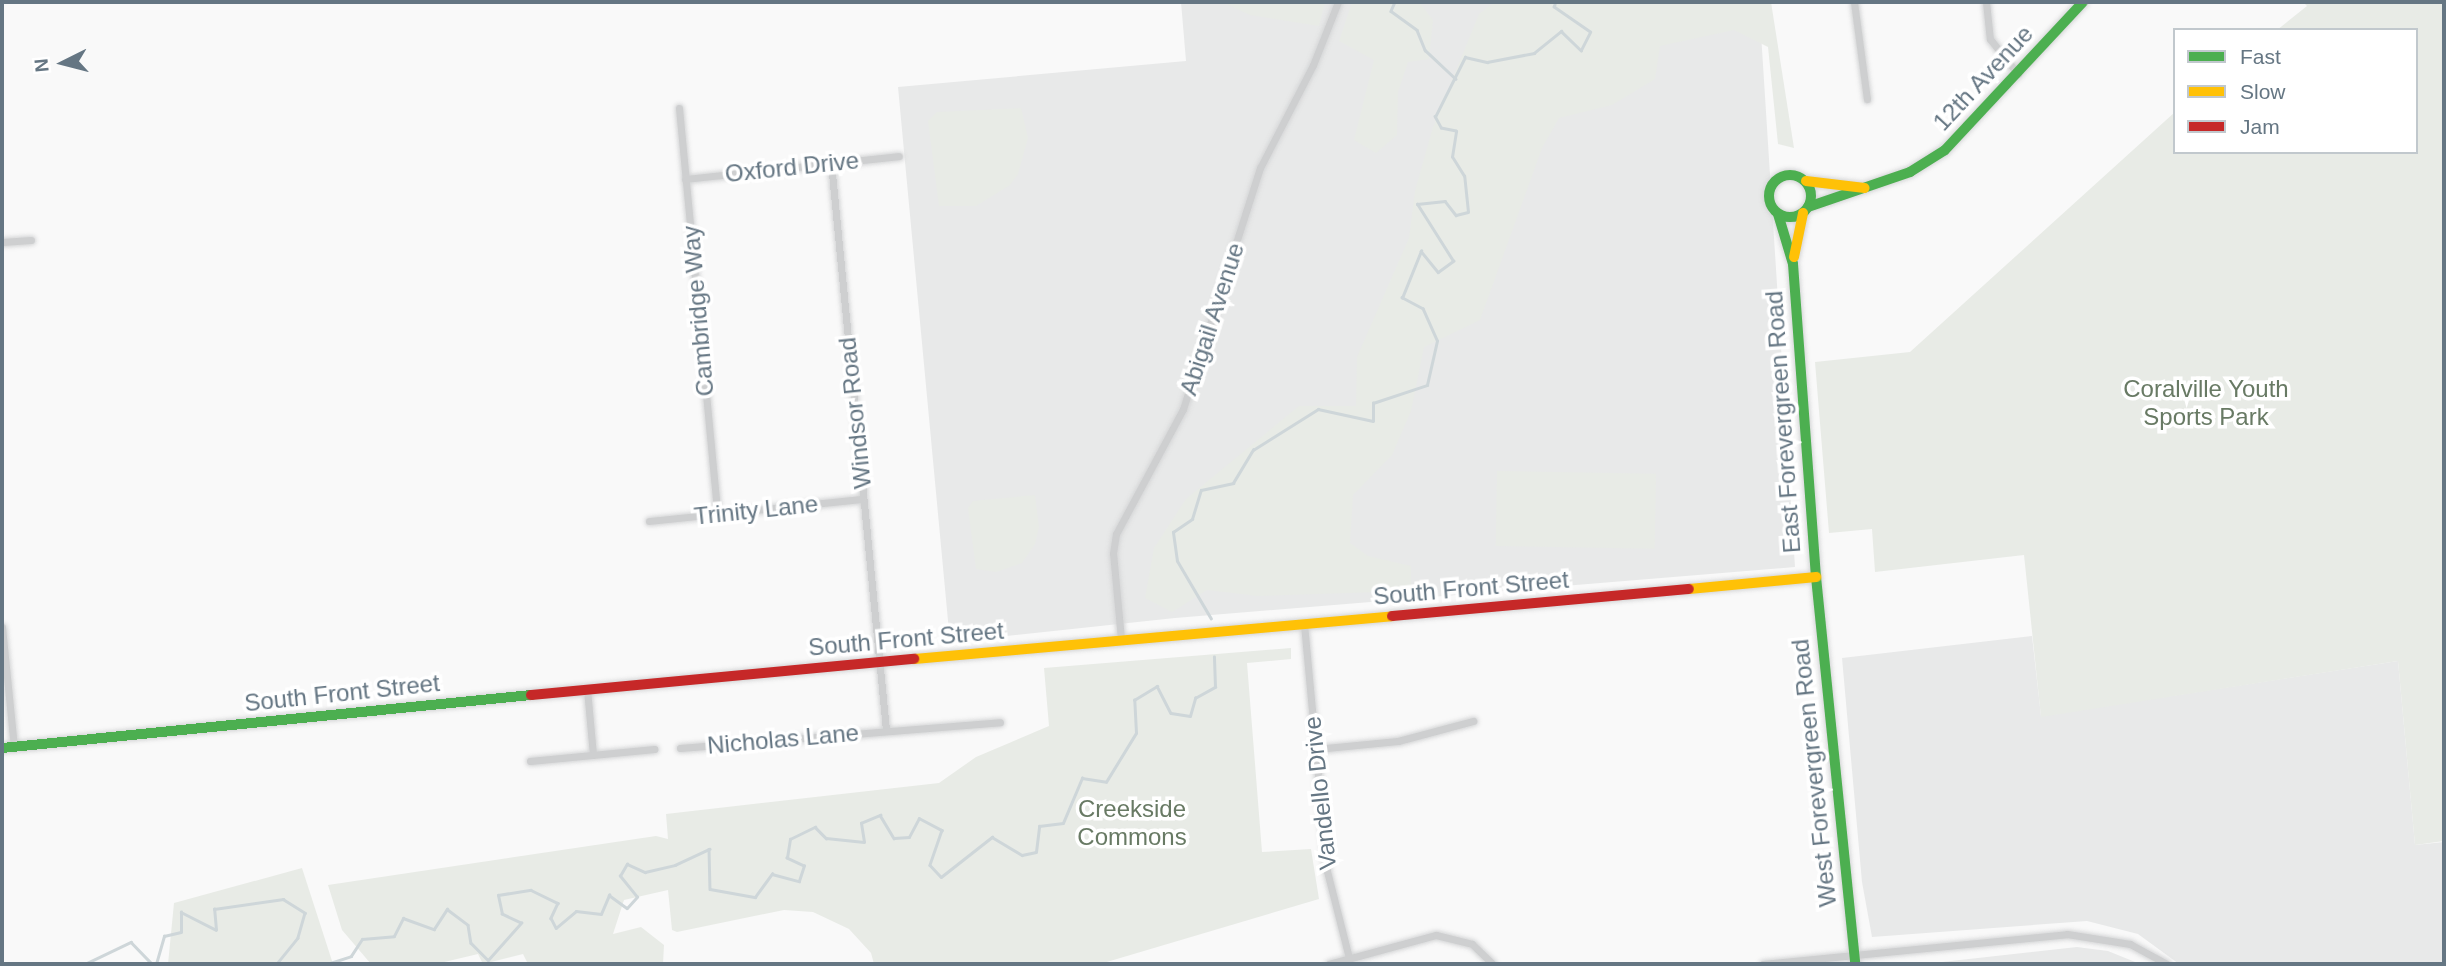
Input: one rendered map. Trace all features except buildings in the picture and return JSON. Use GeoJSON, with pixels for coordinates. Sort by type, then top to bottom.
{"type":"FeatureCollection","features":[{"type":"Feature","properties":{"kind":"street","name":"Abigail Avenue"},"geometry":{"type":"LineString","coordinates":[[1121,639],[1113,562],[1116,534],[1182,410],[1260,168],[1313,65],[1338,2]]}},
{"type":"Feature","properties":{"kind":"street"},"geometry":{"type":"LineString","coordinates":[[1854,2],[1867,99]]}},
{"type":"Feature","properties":{"kind":"street"},"geometry":{"type":"LineString","coordinates":[[1986,2],[1990,39],[2018,74]]}},
{"type":"Feature","properties":{"kind":"street","name":"12th Avenue"},"geometry":{"type":"LineString","coordinates":[[1805,210],[1910,172],[1945,150],[2083,2]]}},
{"type":"Feature","properties":{"kind":"street","name":"Cambridge Way"},"geometry":{"type":"LineString","coordinates":[[678,108],[717,513]]}},
{"type":"Feature","properties":{"kind":"street","name":"Oxford Drive"},"geometry":{"type":"LineString","coordinates":[[685,179],[899,156]]}},
{"type":"Feature","properties":{"kind":"street","name":"Windsor Road"},"geometry":{"type":"LineString","coordinates":[[831,163],[879,663]]}},
{"type":"Feature","properties":{"kind":"street"},"geometry":{"type":"LineString","coordinates":[[1785,175],[1806,181],[1811,193],[1805,210],[1790,217],[1778,214],[1770,204],[1771,184],[1785,175]]}},
{"type":"Feature","properties":{"kind":"street","name":"12th Avenue"},"geometry":{"type":"LineString","coordinates":[[1806,181],[1867,188]]}},
{"type":"Feature","properties":{"kind":"street","name":"East Forevergreen Road"},"geometry":{"type":"LineString","coordinates":[[1793,264],[1805,210]]}},
{"type":"Feature","properties":{"kind":"street","name":"East Forevergreen Road"},"geometry":{"type":"LineString","coordinates":[[1778,214],[1793,264],[1816,577]]}},
{"type":"Feature","properties":{"kind":"street"},"geometry":{"type":"LineString","coordinates":[[2,242],[31,240]]}},
{"type":"Feature","properties":{"kind":"street","name":"Trinity Lane"},"geometry":{"type":"LineString","coordinates":[[649,521],[863,499]]}},
{"type":"Feature","properties":{"kind":"street","name":"South Front Street"},"geometry":{"type":"LineString","coordinates":[[2,748],[587,689],[1816,577]]}},
{"type":"Feature","properties":{"kind":"street","name":"West Forevergreen Road"},"geometry":{"type":"LineString","coordinates":[[1816,577],[1854,960]]}},
{"type":"Feature","properties":{"kind":"street","name":"Vandello Drive"},"geometry":{"type":"LineString","coordinates":[[1304,625],[1327,871],[1349,958]]}},
{"type":"Feature","properties":{"kind":"street"},"geometry":{"type":"LineString","coordinates":[[2,627],[14,747]]}},
{"type":"Feature","properties":{"kind":"street","name":"Nicholas Lane"},"geometry":{"type":"LineString","coordinates":[[879,663],[886,730]]}},
{"type":"Feature","properties":{"kind":"street"},"geometry":{"type":"LineString","coordinates":[[587,689],[593,755]]}},
{"type":"Feature","properties":{"kind":"street"},"geometry":{"type":"LineString","coordinates":[[1316,749],[1398,741],[1473,721]]}},
{"type":"Feature","properties":{"kind":"street","name":"Nicholas Lane"},"geometry":{"type":"LineString","coordinates":[[680,748],[1000,722]]}},
{"type":"Feature","properties":{"kind":"street"},"geometry":{"type":"LineString","coordinates":[[530,761],[654,749]]}},
{"type":"Feature","properties":{"kind":"street"},"geometry":{"type":"LineString","coordinates":[[1763,964],[1854,960],[2089,934],[2130,944],[2167,964]]}},
{"type":"Feature","properties":{"kind":"street"},"geometry":{"type":"LineString","coordinates":[[1329,964],[1436,935],[1472,944],[1493,964]]}},
{"type":"Feature","properties":{"kind":"shaded area"},"geometry":{"type":"Polygon","coordinates":[[[1181,2],[1759,2],[1795,567],[1175,618],[950,642],[898,87],[1186,61],[1181,2]]]}},
{"type":"Feature","properties":{"kind":"shaded area"},"geometry":{"type":"Polygon","coordinates":[[[2032,636],[2041,716],[2398,661],[2415,845],[2444,842],[2444,964],[2179,964],[2138,934],[2087,921],[1872,937],[1862,882],[1842,658],[2032,636]]]}},
{"type":"Feature","properties":{"kind":"shaded area"},"geometry":{"type":"Polygon","coordinates":[[[2077,947],[2108,951],[2140,964],[1924,964],[2077,947]]]}},
{"type":"Feature","properties":{"kind":"green space"},"geometry":{"type":"Polygon","coordinates":[[[1222,2],[1325,2],[1319,26],[1250,15],[1222,2]]]}},
{"type":"Feature","properties":{"kind":"green space"},"geometry":{"type":"Polygon","coordinates":[[[1352,2],[1419,2],[1433,20],[1429,59],[1408,62],[1398,92],[1397,135],[1376,153],[1354,140],[1374,60],[1339,41],[1352,2]]]}},
{"type":"Feature","properties":{"kind":"green space"},"geometry":{"type":"Polygon","coordinates":[[[1495,2],[1771,2],[1794,148],[1778,144],[1768,47],[1734,30],[1660,46],[1655,79],[1612,105],[1559,118],[1542,148],[1480,320],[1424,347],[1411,411],[1392,455],[1353,495],[1350,543],[1368,556],[1411,566],[1411,591],[1258,596],[1207,590],[1172,612],[1145,598],[1154,548],[1186,499],[1299,406],[1356,406],[1357,357],[1409,238],[1415,191],[1433,127],[1479,14],[1495,2]]]}},
{"type":"Feature","properties":{"kind":"green space","name":"Coralville Youth Sports Park"},"geometry":{"type":"Polygon","coordinates":[[[2303,2],[2444,2],[2444,841],[2415,845],[2398,661],[2041,717],[2024,555],[1875,572],[1872,529],[1829,533],[1815,362],[1910,352],[2173,114],[2173,154],[2418,154],[2418,28],[2280,28],[2307,6],[2303,2]]]}},
{"type":"Feature","properties":{"kind":"green space"},"geometry":{"type":"Polygon","coordinates":[[[1021,108],[1028,138],[1018,174],[1010,185],[976,206],[939,206],[928,121],[937,112],[1021,108]]]}},
{"type":"Feature","properties":{"kind":"green space"},"geometry":{"type":"Polygon","coordinates":[[[1497,471],[1656,474],[1655,549],[1496,546],[1497,471]]]}},
{"type":"Feature","properties":{"kind":"green space"},"geometry":{"type":"Polygon","coordinates":[[[1035,495],[1039,527],[1035,544],[1022,563],[996,572],[976,569],[968,508],[973,501],[1035,495]]]}},
{"type":"Feature","properties":{"kind":"green space","name":"Creekside Commons"},"geometry":{"type":"Polygon","coordinates":[[[1291,648],[1291,659],[1247,663],[1262,852],[1311,849],[1319,899],[1100,964],[874,964],[871,953],[849,929],[813,912],[784,910],[677,932],[672,930],[668,890],[624,900],[613,934],[641,927],[664,945],[663,964],[528,964],[523,954],[483,964],[478,954],[436,964],[371,964],[342,930],[328,885],[656,836],[668,839],[666,814],[939,783],[976,757],[1049,726],[1044,668],[1291,648]]]}},
{"type":"Feature","properties":{"kind":"green space"},"geometry":{"type":"Polygon","coordinates":[[[302,868],[333,964],[168,964],[174,903],[302,868]]]}},
{"type":"Feature","properties":{"kind":"waterway"},"geometry":{"type":"LineString","coordinates":[[1395,2],[1391,11],[1417,30],[1425,50],[1456,79]]}},
{"type":"Feature","properties":{"kind":"waterway"},"geometry":{"type":"LineString","coordinates":[[1211,619],[1177,561],[1173,532],[1192,519],[1201,490],[1233,483],[1253,450],[1318,409],[1373,421],[1373,403],[1427,385],[1437,341],[1423,309],[1402,298],[1421,251],[1438,272],[1453,261],[1417,204],[1445,201],[1456,215],[1468,212],[1464,176],[1452,157],[1456,131],[1441,128],[1435,117],[1465,57],[1487,62],[1534,53],[1561,31],[1581,50],[1590,32],[1554,7],[1555,2]]}},
{"type":"Feature","properties":{"kind":"waterway"},"geometry":{"type":"LineString","coordinates":[[327,964],[351,956],[362,939],[394,936],[403,918],[434,929],[447,909],[468,925],[471,943],[488,960],[521,923],[502,914],[498,895],[531,890],[558,903],[551,918],[556,928],[576,911],[601,914],[609,895],[627,908],[637,897],[620,876],[627,864],[645,872],[675,865],[709,849],[710,889],[755,897],[772,874],[799,881],[804,866],[787,858],[790,839],[815,827],[826,838],[864,842],[861,823],[880,815],[894,838],[909,837],[919,818],[942,830],[930,865],[941,877],[992,837],[1022,855],[1036,852],[1039,826],[1063,823],[1082,778],[1106,782],[1136,733],[1134,700],[1157,686],[1171,713],[1190,716],[1195,698],[1215,687],[1214,657]]}},
{"type":"Feature","properties":{"kind":"waterway"},"geometry":{"type":"LineString","coordinates":[[156,964],[164,936],[181,932],[181,912],[216,930],[214,909],[283,899],[305,913],[298,938],[277,964]]}},
{"type":"Feature","properties":{"kind":"waterway"},"geometry":{"type":"LineString","coordinates":[[85,964],[131,942],[152,964]]}},
{"type":"Feature","properties":{"kind":"traffic: fast"},"geometry":{"type":"LineString","coordinates":[[1808,207],[1910,172],[1945,150],[2083,2]]}},
{"type":"Feature","properties":{"kind":"traffic: fast"},"geometry":{"type":"LineString","coordinates":[[1790,175],[1805,181],[1811,196],[1805,211],[1790,217],[1775,211],[1769,196],[1775,181],[1790,175]]}},
{"type":"Feature","properties":{"kind":"traffic: fast"},"geometry":{"type":"LineString","coordinates":[[1778,214],[1793,264],[1816,577],[1855,964]]}},
{"type":"Feature","properties":{"kind":"traffic: fast"},"geometry":{"type":"LineString","coordinates":[[2,748],[531,695]]}},
{"type":"Feature","properties":{"kind":"traffic: slow"},"geometry":{"type":"LineString","coordinates":[[1806,181],[1865,188]]}},
{"type":"Feature","properties":{"kind":"traffic: slow"},"geometry":{"type":"LineString","coordinates":[[1794,257],[1803,213]]}},
{"type":"Feature","properties":{"kind":"traffic: slow"},"geometry":{"type":"LineString","coordinates":[[1689,589],[1816,577]]}},
{"type":"Feature","properties":{"kind":"traffic: slow"},"geometry":{"type":"LineString","coordinates":[[914,659],[1392,616]]}},
{"type":"Feature","properties":{"kind":"traffic: jam"},"geometry":{"type":"LineString","coordinates":[[1392,616],[1689,589]]}},
{"type":"Feature","properties":{"kind":"traffic: jam"},"geometry":{"type":"LineString","coordinates":[[531,695],[914,659]]}}]}
